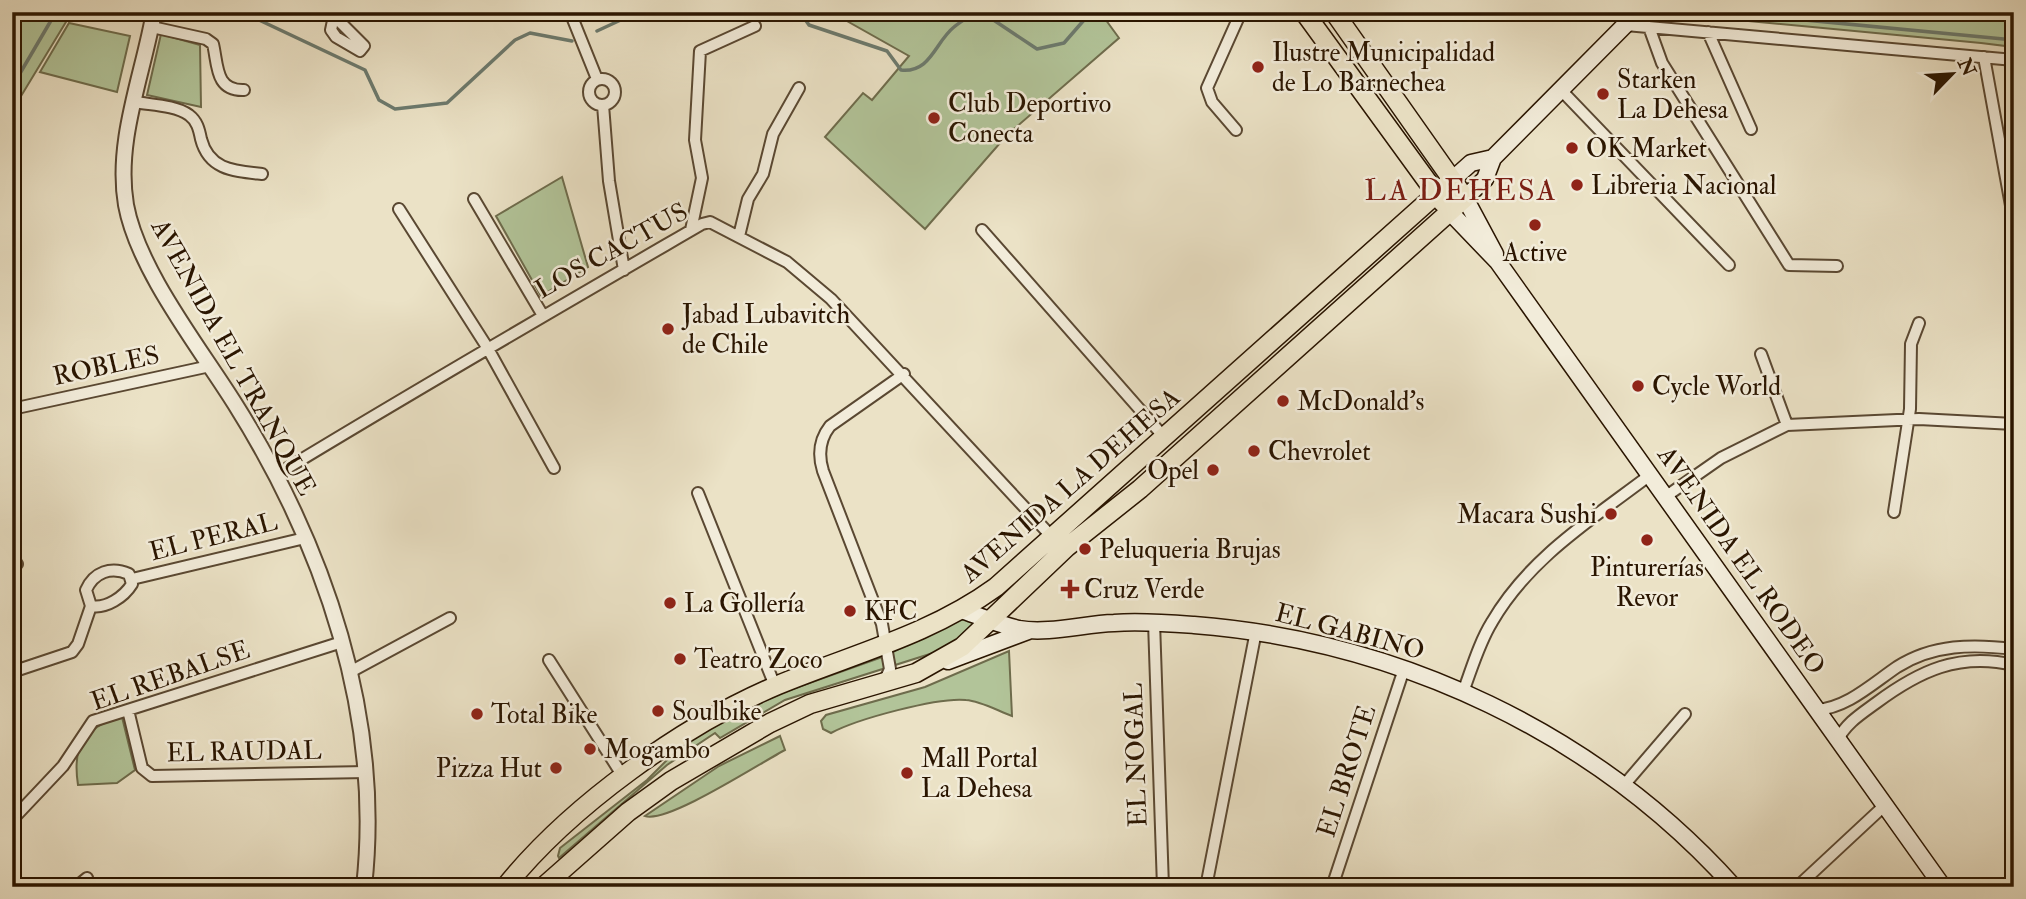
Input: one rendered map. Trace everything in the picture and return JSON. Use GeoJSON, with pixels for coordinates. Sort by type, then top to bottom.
{"type":"FeatureCollection","features":[{"type":"Feature","properties":{"kind":"main road","name":"AVENIDA EL RODEO"},"geometry":{"type":"LineString","coordinates":[[1304,12],[1449,211],[1499,262],[1942,887]]}},
{"type":"Feature","properties":{"kind":"main road","name":"AVENIDA EL RODEO"},"geometry":{"type":"LineString","coordinates":[[1334,12],[1465,198],[1482,224],[1499,262]]}},
{"type":"Feature","properties":{"kind":"main road","name":"AVENIDA LA DEHESA"},"geometry":{"type":"LineString","coordinates":[[547,882],[628,812],[719,753],[794,710],[916,673],[962,647],[1067,547],[1140,489],[1465,198],[1485,179],[1493,158],[1638,12]]}},
{"type":"Feature","properties":{"kind":"main road"},"geometry":{"type":"LineString","coordinates":[[1370,102],[1388,108],[1392,94]]}},
{"type":"Feature","properties":{"kind":"main road","name":"AVENIDA LA DEHESA"},"geometry":{"type":"LineString","coordinates":[[505,887],[554,835],[624,778],[701,724],[775,686],[887,645],[964,611],[1005,580],[1471,163],[1493,158]]}},
{"type":"Feature","properties":{"kind":"main road","name":"EL GABINO"},"geometry":{"type":"LineString","coordinates":[[964,611],[1020,629],[1154,622],[1256,631],[1323,644],[1404,668],[1521,720],[1625,784],[1693,844],[1734,887]]}},
{"type":"Feature","properties":{"kind":"main road","name":"EL GABINO"},"geometry":{"type":"LineString","coordinates":[[916,673],[1035,629]]}},
{"type":"Feature","properties":{"kind":"main road"},"geometry":{"type":"LineString","coordinates":[[547,882],[554,835]]}},
{"type":"Feature","properties":{"kind":"street"},"geometry":{"type":"LineString","coordinates":[[570,12],[597,79]]}},
{"type":"Feature","properties":{"kind":"street"},"geometry":{"type":"LineString","coordinates":[[1236,130],[1212,102],[1207,88],[1241,12]]}},
{"type":"Feature","properties":{"kind":"street"},"geometry":{"type":"LineString","coordinates":[[153,19],[213,44],[214,65],[225,85],[233,90],[244,90]]}},
{"type":"Feature","properties":{"kind":"street","name":"AVENIDA EL TRANQUE"},"geometry":{"type":"LineString","coordinates":[[153,19],[124,168],[131,222],[152,270],[276,475],[305,538],[342,642],[366,772],[368,833],[364,887]]}},
{"type":"Feature","properties":{"kind":"street"},"geometry":{"type":"LineString","coordinates":[[1626,25],[2014,60]]}},
{"type":"Feature","properties":{"kind":"street"},"geometry":{"type":"LineString","coordinates":[[691,230],[702,178],[695,141],[700,51],[755,26]]}},
{"type":"Feature","properties":{"kind":"street"},"geometry":{"type":"LineString","coordinates":[[1649,27],[1662,63],[1789,265],[1837,266]]}},
{"type":"Feature","properties":{"kind":"street"},"geometry":{"type":"LineString","coordinates":[[1708,33],[1751,129]]}},
{"type":"Feature","properties":{"kind":"street"},"geometry":{"type":"LineString","coordinates":[[1984,57],[2014,222]]}},
{"type":"Feature","properties":{"kind":"street"},"geometry":{"type":"LineString","coordinates":[[597,79],[607,80],[615,90],[613,99],[603,105],[593,102],[589,94],[591,85],[597,79]]}},
{"type":"Feature","properties":{"kind":"street"},"geometry":{"type":"LineString","coordinates":[[740,236],[748,200],[763,174],[773,134],[799,88]]}},
{"type":"Feature","properties":{"kind":"street"},"geometry":{"type":"LineString","coordinates":[[1561,90],[1729,265]]}},
{"type":"Feature","properties":{"kind":"street"},"geometry":{"type":"LineString","coordinates":[[135,102],[186,113],[198,125],[204,148],[215,164],[226,170],[262,174]]}},
{"type":"Feature","properties":{"kind":"street"},"geometry":{"type":"LineString","coordinates":[[603,105],[609,181],[624,270]]}},
{"type":"Feature","properties":{"kind":"street"},"geometry":{"type":"LineString","coordinates":[[474,199],[542,314]]}},
{"type":"Feature","properties":{"kind":"street"},"geometry":{"type":"LineString","coordinates":[[399,209],[487,347],[554,468]]}},
{"type":"Feature","properties":{"kind":"street","name":"LOS CACTUS"},"geometry":{"type":"LineString","coordinates":[[276,475],[542,314],[691,230],[710,222],[787,262],[852,318],[1052,537]]}},
{"type":"Feature","properties":{"kind":"street"},"geometry":{"type":"LineString","coordinates":[[982,230],[1164,437]]}},
{"type":"Feature","properties":{"kind":"street"},"geometry":{"type":"LineString","coordinates":[[1894,512],[1906,419],[1910,408],[1911,344],[1919,323]]}},
{"type":"Feature","properties":{"kind":"street"},"geometry":{"type":"LineString","coordinates":[[1761,354],[1787,425]]}},
{"type":"Feature","properties":{"kind":"street","name":"ROBLES"},"geometry":{"type":"LineString","coordinates":[[12,409],[210,366]]}},
{"type":"Feature","properties":{"kind":"street"},"geometry":{"type":"LineString","coordinates":[[883,684],[890,669],[887,645],[823,471],[820,449],[823,434],[830,426],[904,374]]}},
{"type":"Feature","properties":{"kind":"street"},"geometry":{"type":"LineString","coordinates":[[1665,497],[1721,458],[1762,435],[1787,425],[1906,419],[2014,424]]}},
{"type":"Feature","properties":{"kind":"street"},"geometry":{"type":"LineString","coordinates":[[1463,692],[1492,622],[1520,580],[1553,548],[1650,475]]}},
{"type":"Feature","properties":{"kind":"street"},"geometry":{"type":"LineString","coordinates":[[698,493],[775,686]]}},
{"type":"Feature","properties":{"kind":"street","name":"EL PERAL"},"geometry":{"type":"LineString","coordinates":[[132,579],[305,538]]}},
{"type":"Feature","properties":{"kind":"street","name":"EL PERAL"},"geometry":{"type":"LineString","coordinates":[[12,672],[72,652],[78,645],[91,606],[86,590],[100,573],[123,572],[132,579]]}},
{"type":"Feature","properties":{"kind":"street","name":"EL PERAL"},"geometry":{"type":"LineString","coordinates":[[91,606],[100,607],[121,596],[130,588],[132,579]]}},
{"type":"Feature","properties":{"kind":"street"},"geometry":{"type":"LineString","coordinates":[[349,672],[450,618]]}},
{"type":"Feature","properties":{"kind":"street","name":"EL NOGAL"},"geometry":{"type":"LineString","coordinates":[[1154,622],[1163,887]]}},
{"type":"Feature","properties":{"kind":"street"},"geometry":{"type":"LineString","coordinates":[[1206,887],[1256,631]]}},
{"type":"Feature","properties":{"kind":"street","name":"EL REBALSE"},"geometry":{"type":"LineString","coordinates":[[12,820],[63,766],[86,727],[102,716],[342,642]]}},
{"type":"Feature","properties":{"kind":"street"},"geometry":{"type":"LineString","coordinates":[[1816,710],[1835,707],[1899,667],[1927,654],[1975,645],[2014,649]]}},
{"type":"Feature","properties":{"kind":"street"},"geometry":{"type":"LineString","coordinates":[[550,660],[624,778]]}},
{"type":"Feature","properties":{"kind":"street"},"geometry":{"type":"LineString","coordinates":[[1837,741],[1846,725],[1900,685],[1932,667],[1971,660],[2014,665]]}},
{"type":"Feature","properties":{"kind":"street","name":"EL BROTE"},"geometry":{"type":"LineString","coordinates":[[1332,887],[1404,668]]}},
{"type":"Feature","properties":{"kind":"street"},"geometry":{"type":"LineString","coordinates":[[1835,707],[1846,713],[1846,725]]}},
{"type":"Feature","properties":{"kind":"street","name":"EL RAUDAL"},"geometry":{"type":"LineString","coordinates":[[128,710],[142,768],[152,776],[366,772]]}},
{"type":"Feature","properties":{"kind":"street"},"geometry":{"type":"LineString","coordinates":[[1625,784],[1685,714]]}},
{"type":"Feature","properties":{"kind":"street"},"geometry":{"type":"LineString","coordinates":[[1797,887],[1885,806]]}},
{"type":"Feature","properties":{"kind":"street"},"geometry":{"type":"LineString","coordinates":[[76,887],[86,878]]}},
{"type":"Feature","properties":{"kind":"green space"},"geometry":{"type":"Polygon","coordinates":[[[12,12],[72,12],[12,111],[12,12]]]}},
{"type":"Feature","properties":{"kind":"green space","name":"Club Deportivo Conecta"},"geometry":{"type":"Polygon","coordinates":[[[831,12],[1100,12],[1119,38],[1007,135],[925,229],[825,137],[863,93],[872,100],[909,56],[831,12]]]}},
{"type":"Feature","properties":{"kind":"green space"},"geometry":{"type":"Polygon","coordinates":[[[1653,12],[2014,12],[2014,47],[1981,43],[1653,12]]]}},
{"type":"Feature","properties":{"kind":"green space"},"geometry":{"type":"Polygon","coordinates":[[[69,23],[130,36],[117,92],[40,72],[69,23]]]}},
{"type":"Feature","properties":{"kind":"green space"},"geometry":{"type":"Polygon","coordinates":[[[161,34],[200,45],[201,107],[147,95],[161,34]]]}},
{"type":"Feature","properties":{"kind":"green space"},"geometry":{"type":"Polygon","coordinates":[[[562,177],[588,267],[541,296],[496,216],[562,177]]]}},
{"type":"Feature","properties":{"kind":"green space"},"geometry":{"type":"Polygon","coordinates":[[[964,615],[983,619],[955,646],[785,700],[720,738],[715,733],[667,765],[559,858],[560,848],[647,780],[682,745],[735,714],[784,692],[885,656],[964,615]]]}},
{"type":"Feature","properties":{"kind":"green space"},"geometry":{"type":"Polygon","coordinates":[[[1009,651],[1012,716],[978,702],[953,700],[898,710],[831,733],[823,729],[821,721],[826,715],[925,687],[1009,651]]]}},
{"type":"Feature","properties":{"kind":"green space"},"geometry":{"type":"Polygon","coordinates":[[[122,717],[135,770],[117,783],[78,785],[77,759],[83,740],[98,726],[122,717]]]}},
{"type":"Feature","properties":{"kind":"green space"},"geometry":{"type":"Polygon","coordinates":[[[780,736],[785,750],[673,811],[645,816],[719,766],[780,736]]]}},
{"type":"Feature","properties":{"kind":"waterway"},"geometry":{"type":"LineString","coordinates":[[12,87],[56,12]]}},
{"type":"Feature","properties":{"kind":"waterway"},"geometry":{"type":"LineString","coordinates":[[242,12],[365,70],[379,100],[395,109],[447,103],[515,40],[530,33],[572,41]]}},
{"type":"Feature","properties":{"kind":"waterway"},"geometry":{"type":"LineString","coordinates":[[597,31],[625,18],[651,12]]}},
{"type":"Feature","properties":{"kind":"waterway"},"geometry":{"type":"LineString","coordinates":[[800,12],[809,25],[887,51],[901,70],[911,70],[926,62],[947,33],[973,14],[992,19],[1037,49],[1064,43],[1091,12]]}},
{"type":"Feature","properties":{"kind":"waterway"},"geometry":{"type":"LineString","coordinates":[[1722,12],[2014,40]]}},
{"type":"Feature","properties":{"kind":"place","name":"Ilustre Municipalidad de Lo Barnechea"},"geometry":{"type":"Point","coordinates":[1258,67]}},
{"type":"Feature","properties":{"kind":"place","name":"Starken La Dehesa"},"geometry":{"type":"Point","coordinates":[1603,94]}},
{"type":"Feature","properties":{"kind":"place","name":"Club Deportivo Conecta"},"geometry":{"type":"Point","coordinates":[934,118]}},
{"type":"Feature","properties":{"kind":"place","name":"OK Market"},"geometry":{"type":"Point","coordinates":[1572,148]}},
{"type":"Feature","properties":{"kind":"place","name":"Libreria Nacional"},"geometry":{"type":"Point","coordinates":[1577,185]}},
{"type":"Feature","properties":{"kind":"place","name":"Active"},"geometry":{"type":"Point","coordinates":[1535,225]}},
{"type":"Feature","properties":{"kind":"place","name":"Jabad Lubavitch de Chile"},"geometry":{"type":"Point","coordinates":[668,329]}},
{"type":"Feature","properties":{"kind":"place","name":"Cycle World"},"geometry":{"type":"Point","coordinates":[1638,386]}},
{"type":"Feature","properties":{"kind":"place","name":"McDonald's"},"geometry":{"type":"Point","coordinates":[1283,401]}},
{"type":"Feature","properties":{"kind":"place","name":"Chevrolet"},"geometry":{"type":"Point","coordinates":[1254,451]}},
{"type":"Feature","properties":{"kind":"place","name":"Opel"},"geometry":{"type":"Point","coordinates":[1213,470]}},
{"type":"Feature","properties":{"kind":"place","name":"Macara Sushi"},"geometry":{"type":"Point","coordinates":[1611,514]}},
{"type":"Feature","properties":{"kind":"place","name":"Pinturerías Revor"},"geometry":{"type":"Point","coordinates":[1647,540]}},
{"type":"Feature","properties":{"kind":"place","name":"Peluqueria Brujas"},"geometry":{"type":"Point","coordinates":[1085,549]}},
{"type":"Feature","properties":{"kind":"place","name":"Cruz Verde"},"geometry":{"type":"Point","coordinates":[1070,589]}},
{"type":"Feature","properties":{"kind":"place","name":"La Gollería"},"geometry":{"type":"Point","coordinates":[670,603]}},
{"type":"Feature","properties":{"kind":"place","name":"KFC"},"geometry":{"type":"Point","coordinates":[850,611]}},
{"type":"Feature","properties":{"kind":"place","name":"Teatro Zoco"},"geometry":{"type":"Point","coordinates":[680,659]}},
{"type":"Feature","properties":{"kind":"place","name":"Soulbike"},"geometry":{"type":"Point","coordinates":[658,711]}},
{"type":"Feature","properties":{"kind":"place","name":"Total Bike"},"geometry":{"type":"Point","coordinates":[477,714]}},
{"type":"Feature","properties":{"kind":"place","name":"Mogambo"},"geometry":{"type":"Point","coordinates":[590,749]}},
{"type":"Feature","properties":{"kind":"place","name":"Pizza Hut"},"geometry":{"type":"Point","coordinates":[556,768]}},
{"type":"Feature","properties":{"kind":"place","name":"Mall Portal La Dehesa"},"geometry":{"type":"Point","coordinates":[907,773]}},
{"type":"Feature","properties":{"kind":"district","name":"LA DEHESA"},"geometry":{"type":"Point","coordinates":[1461,190]}}]}
